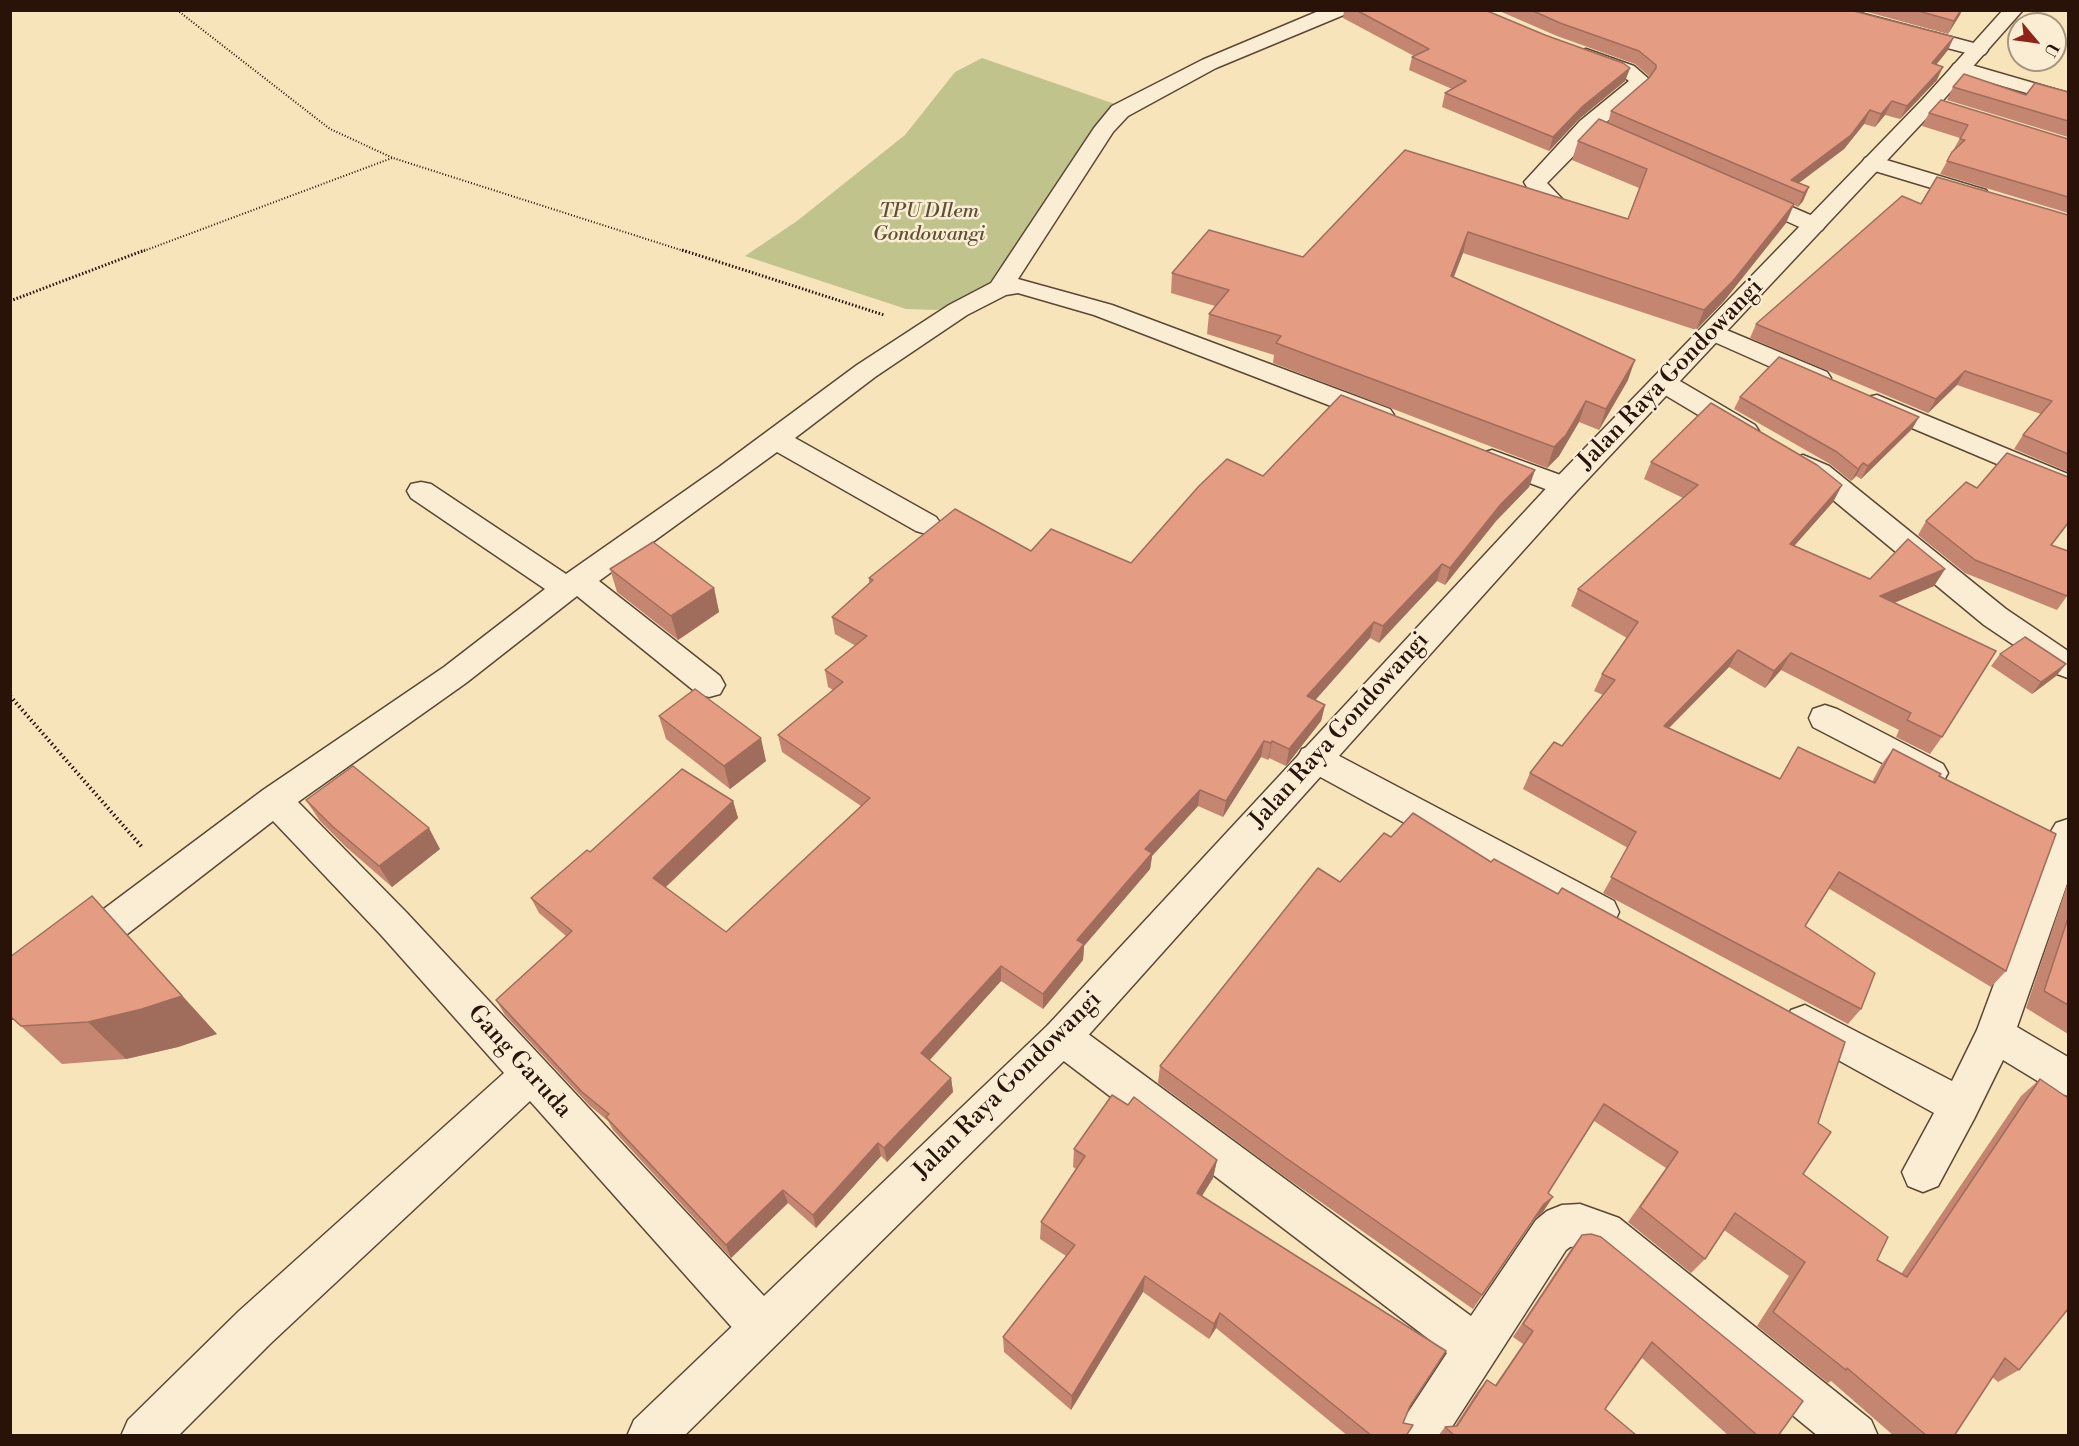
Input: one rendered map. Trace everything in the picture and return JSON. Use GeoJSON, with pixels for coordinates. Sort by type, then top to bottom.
{"type":"FeatureCollection","features":[{"type":"Feature","properties":{"kind":"street"},"geometry":{"type":"LineString","coordinates":[[1000,288],[1105,128],[1120,111],[1209,64],[1339,10]]}},
{"type":"Feature","properties":{"kind":"street"},"geometry":{"type":"LineString","coordinates":[[1824,10],[1969,59],[2068,99]]}},
{"type":"Feature","properties":{"kind":"street","name":"Jalan Raya Gondowangi"},"geometry":{"type":"LineString","coordinates":[[650,1436],[1062,1037],[1314,758],[1564,487],[1873,163],[1940,106],[1969,59],[2014,10]]}},
{"type":"Feature","properties":{"kind":"street"},"geometry":{"type":"LineString","coordinates":[[1555,204],[1541,192],[1535,182],[1583,134],[1588,126],[1636,86],[1640,80],[1627,70],[1572,50]]}},
{"type":"Feature","properties":{"kind":"street"},"geometry":{"type":"LineString","coordinates":[[1588,126],[1650,152]]}},
{"type":"Feature","properties":{"kind":"street"},"geometry":{"type":"LineString","coordinates":[[1873,163],[2000,201]]}},
{"type":"Feature","properties":{"kind":"street"},"geometry":{"type":"LineString","coordinates":[[1732,188],[1814,225]]}},
{"type":"Feature","properties":{"kind":"street"},"geometry":{"type":"LineString","coordinates":[[10,1002],[275,800],[455,675],[573,586],[729,474],[774,438],[928,329],[1000,288],[1019,286],[1103,310],[1400,423]]}},
{"type":"Feature","properties":{"kind":"street"},"geometry":{"type":"LineString","coordinates":[[1712,332],[2068,485]]}},
{"type":"Feature","properties":{"kind":"street"},"geometry":{"type":"LineString","coordinates":[[1664,383],[1819,473],[1995,617],[2068,666]]}},
{"type":"Feature","properties":{"kind":"street"},"geometry":{"type":"LineString","coordinates":[[774,438],[926,524]]}},
{"type":"Feature","properties":{"kind":"street"},"geometry":{"type":"LineString","coordinates":[[1465,448],[1564,487]]}},
{"type":"Feature","properties":{"kind":"street"},"geometry":{"type":"LineString","coordinates":[[421,491],[573,586],[709,685]]}},
{"type":"Feature","properties":{"kind":"street"},"geometry":{"type":"LineString","coordinates":[[1825,718],[1961,788]]}},
{"type":"Feature","properties":{"kind":"street"},"geometry":{"type":"LineString","coordinates":[[1314,758],[1627,927]]}},
{"type":"Feature","properties":{"kind":"street","name":"Gang Garuda"},"geometry":{"type":"LineString","coordinates":[[275,800],[394,924],[761,1326]]}},
{"type":"Feature","properties":{"kind":"street"},"geometry":{"type":"LineString","coordinates":[[1923,1172],[1960,1106],[1995,1034],[2056,834]]}},
{"type":"Feature","properties":{"kind":"street"},"geometry":{"type":"LineString","coordinates":[[1773,1005],[1960,1106]]}},
{"type":"Feature","properties":{"kind":"street"},"geometry":{"type":"LineString","coordinates":[[1995,1034],[2068,1077]]}},
{"type":"Feature","properties":{"kind":"street"},"geometry":{"type":"LineString","coordinates":[[1062,1037],[1477,1348]]}},
{"type":"Feature","properties":{"kind":"street"},"geometry":{"type":"LineString","coordinates":[[144,1436],[307,1279],[530,1075]]}},
{"type":"Feature","properties":{"kind":"street"},"geometry":{"type":"LineString","coordinates":[[1419,1436],[1551,1235],[1562,1226],[1580,1225],[1604,1233],[1856,1436]]}},
{"type":"Feature","properties":{"kind":"path"},"geometry":{"type":"LineString","coordinates":[[177,10],[330,129],[393,158],[928,329]]}},
{"type":"Feature","properties":{"kind":"path"},"geometry":{"type":"LineString","coordinates":[[10,301],[393,158]]}},
{"type":"Feature","properties":{"kind":"path"},"geometry":{"type":"LineString","coordinates":[[10,696],[170,879]]}},
{"type":"Feature","properties":{"kind":"green space","name":"TPU DIlem Gondowangi"},"geometry":{"type":"Polygon","coordinates":[[[982,58],[1115,104],[982,293],[937,310],[906,309],[745,256],[797,221],[905,135],[955,72],[982,58]]]}},
{"type":"Feature","properties":{"kind":"building"},"geometry":{"type":"Polygon","coordinates":[[[1356,10],[1485,10],[1545,35],[1623,63],[1630,68],[1583,106],[1553,137],[1445,93],[1466,81],[1412,57],[1429,49],[1356,10]]]}},
{"type":"Feature","properties":{"kind":"building"},"geometry":{"type":"Polygon","coordinates":[[[1531,10],[1850,10],[1954,37],[1932,63],[1943,67],[1907,106],[1892,101],[1881,114],[1870,110],[1851,135],[1791,180],[1809,187],[1804,193],[1611,111],[1649,78],[1656,65],[1639,51],[1560,23],[1531,10]]]}},
{"type":"Feature","properties":{"kind":"building"},"geometry":{"type":"Polygon","coordinates":[[[1915,10],[1961,10],[1954,21],[1915,10]]]}},
{"type":"Feature","properties":{"kind":"building"},"geometry":{"type":"Polygon","coordinates":[[[1964,74],[2026,95],[2035,83],[2068,92],[2068,121],[1953,87],[1964,74]]]}},
{"type":"Feature","properties":{"kind":"building"},"geometry":{"type":"Polygon","coordinates":[[[1941,100],[2068,139],[2068,197],[1947,161],[1952,152],[1965,140],[1960,139],[1968,125],[1929,113],[1941,100]]]}},
{"type":"Feature","properties":{"kind":"building"},"geometry":{"type":"Polygon","coordinates":[[[1599,119],[1794,204],[1733,281],[1704,310],[1468,232],[1451,276],[1635,360],[1606,409],[1586,401],[1566,435],[1554,447],[1276,343],[1281,336],[1209,314],[1229,290],[1172,273],[1209,230],[1303,257],[1405,150],[1628,219],[1647,169],[1578,141],[1599,119]]]}},
{"type":"Feature","properties":{"kind":"building"},"geometry":{"type":"Polygon","coordinates":[[[1937,177],[2068,215],[2068,454],[2023,435],[2052,401],[1965,371],[1936,399],[1756,324],[1902,196],[1921,204],[1937,177]]]}},
{"type":"Feature","properties":{"kind":"building"},"geometry":{"type":"Polygon","coordinates":[[[1779,357],[1919,417],[1868,466],[1863,463],[1858,469],[1837,452],[1740,397],[1779,357]]]}},
{"type":"Feature","properties":{"kind":"building"},"geometry":{"type":"Polygon","coordinates":[[[1341,395],[1535,470],[1501,504],[1450,568],[1442,564],[1383,626],[1374,622],[1307,696],[1325,705],[1289,749],[1272,741],[1271,743],[1264,741],[1226,801],[1200,790],[1145,849],[1152,853],[1077,940],[1084,944],[1043,994],[1001,966],[921,1053],[951,1078],[884,1148],[878,1143],[813,1215],[783,1190],[726,1245],[606,1117],[609,1114],[582,1092],[496,1000],[572,931],[531,898],[587,850],[590,852],[682,769],[733,801],[653,878],[726,932],[870,798],[778,735],[843,682],[825,670],[867,636],[832,617],[873,580],[869,578],[955,509],[1031,551],[1051,529],[1131,563],[1199,486],[1227,459],[1263,476],[1341,395]]]}},
{"type":"Feature","properties":{"kind":"building"},"geometry":{"type":"Polygon","coordinates":[[[1711,403],[1817,465],[1842,485],[1790,544],[1870,579],[1908,539],[1945,569],[1880,596],[1996,651],[1942,737],[1907,720],[1911,713],[1791,653],[1774,671],[1738,650],[1664,726],[1780,779],[1798,747],[1875,783],[1893,749],[1941,774],[1939,776],[2056,834],[2006,971],[1839,872],[1805,926],[1875,973],[1861,1009],[1611,877],[1636,832],[1530,773],[1554,742],[1562,746],[1615,680],[1602,674],[1638,622],[1578,589],[1698,485],[1651,462],[1711,403]]]}},
{"type":"Feature","properties":{"kind":"building"},"geometry":{"type":"Polygon","coordinates":[[[2007,453],[2068,477],[2068,523],[2051,545],[2068,551],[2067,596],[1975,560],[1926,521],[1966,482],[1977,488],[2007,453]]]}},
{"type":"Feature","properties":{"kind":"building"},"geometry":{"type":"Polygon","coordinates":[[[653,542],[714,588],[671,616],[610,569],[653,542]]]}},
{"type":"Feature","properties":{"kind":"building"},"geometry":{"type":"Polygon","coordinates":[[[2025,637],[2066,664],[2041,682],[2000,654],[2025,637]]]}},
{"type":"Feature","properties":{"kind":"building"},"geometry":{"type":"Polygon","coordinates":[[[695,689],[761,738],[724,766],[659,716],[695,689]]]}},
{"type":"Feature","properties":{"kind":"building"},"geometry":{"type":"Polygon","coordinates":[[[353,766],[429,828],[379,866],[332,826],[306,800],[353,766]]]}},
{"type":"Feature","properties":{"kind":"building"},"geometry":{"type":"Polygon","coordinates":[[[1413,813],[1491,862],[1494,859],[1558,894],[1562,888],[1845,1042],[1818,1123],[1831,1132],[1803,1174],[1888,1237],[1877,1260],[1907,1277],[2040,1079],[2068,1098],[2068,1309],[2019,1370],[2005,1358],[1954,1436],[1927,1436],[1847,1368],[1846,1370],[1773,1312],[1805,1262],[1735,1213],[1705,1259],[1640,1207],[1678,1152],[1604,1104],[1548,1193],[1553,1197],[1544,1204],[1482,1295],[1286,1158],[1160,1066],[1318,868],[1340,882],[1384,833],[1391,837],[1413,813]]]}},
{"type":"Feature","properties":{"kind":"building"},"geometry":{"type":"Polygon","coordinates":[[[92,896],[182,996],[142,1009],[88,1022],[21,1026],[10,1016],[10,957],[92,896]]]}},
{"type":"Feature","properties":{"kind":"building"},"geometry":{"type":"Polygon","coordinates":[[[2068,918],[2068,1005],[2044,991],[2068,918]]]}},
{"type":"Feature","properties":{"kind":"building"},"geometry":{"type":"Polygon","coordinates":[[[1112,1095],[1128,1105],[1134,1097],[1217,1160],[1197,1193],[1446,1351],[1410,1406],[1403,1423],[1413,1425],[1406,1436],[1372,1436],[1220,1313],[1214,1324],[1145,1276],[1072,1396],[1003,1337],[1075,1245],[1041,1222],[1085,1156],[1074,1149],[1112,1095]]]}},
{"type":"Feature","properties":{"kind":"building"},"geometry":{"type":"Polygon","coordinates":[[[1591,1234],[1601,1237],[1803,1401],[1778,1436],[1758,1436],[1652,1342],[1605,1409],[1635,1436],[1455,1436],[1445,1427],[1457,1426],[1487,1380],[1496,1386],[1533,1331],[1523,1324],[1582,1235],[1591,1234]]]}}]}
